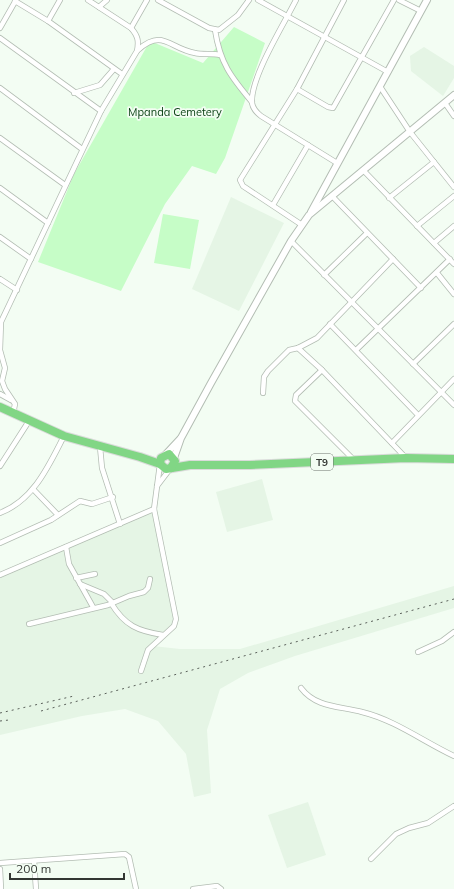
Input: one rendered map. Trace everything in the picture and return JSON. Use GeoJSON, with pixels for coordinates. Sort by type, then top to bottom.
{"type":"FeatureCollection","features":[{"type":"Feature","properties":{"kind":"highway"},"geometry":{"type":"LineString","coordinates":[[0,407],[64,436],[140,457],[160,464],[164,468],[170,469],[174,465],[174,458]]}},
{"type":"Feature","properties":{"kind":"highway","name":"T9"},"geometry":{"type":"LineString","coordinates":[[164,455],[190,465]]}},
{"type":"Feature","properties":{"kind":"highway"},"geometry":{"type":"LineString","coordinates":[[140,457],[164,455],[160,464]]}},
{"type":"Feature","properties":{"kind":"highway","name":"T9"},"geometry":{"type":"LineString","coordinates":[[170,469],[190,465],[250,465],[406,458],[454,459]]}},
{"type":"Feature","properties":{"kind":"street"},"geometry":{"type":"LineString","coordinates":[[48,21],[60,0]]}},
{"type":"Feature","properties":{"kind":"street"},"geometry":{"type":"LineString","coordinates":[[88,0],[131,28],[138,39],[137,51]]}},
{"type":"Feature","properties":{"kind":"street"},"geometry":{"type":"LineString","coordinates":[[99,7],[107,0]]}},
{"type":"Feature","properties":{"kind":"street"},"geometry":{"type":"LineString","coordinates":[[131,28],[147,0]]}},
{"type":"Feature","properties":{"kind":"street"},"geometry":{"type":"LineString","coordinates":[[158,0],[216,30],[221,29],[228,24],[248,1]]}},
{"type":"Feature","properties":{"kind":"street"},"geometry":{"type":"LineString","coordinates":[[242,0],[248,1]]}},
{"type":"Feature","properties":{"kind":"street"},"geometry":{"type":"LineString","coordinates":[[258,0],[388,72]]}},
{"type":"Feature","properties":{"kind":"street"},"geometry":{"type":"LineString","coordinates":[[252,102],[263,64],[296,0]]}},
{"type":"Feature","properties":{"kind":"street"},"geometry":{"type":"LineString","coordinates":[[302,225],[240,182],[297,90],[344,0]]}},
{"type":"Feature","properties":{"kind":"street"},"geometry":{"type":"LineString","coordinates":[[297,90],[328,107],[333,108],[394,0]]}},
{"type":"Feature","properties":{"kind":"street"},"geometry":{"type":"LineString","coordinates":[[399,0],[421,11]]}},
{"type":"Feature","properties":{"kind":"street"},"geometry":{"type":"LineString","coordinates":[[174,458],[181,438],[291,241],[309,215],[427,0]]}},
{"type":"Feature","properties":{"kind":"street"},"geometry":{"type":"LineString","coordinates":[[0,28],[15,1],[48,21],[122,74]]}},
{"type":"Feature","properties":{"kind":"street"},"geometry":{"type":"LineString","coordinates":[[216,30],[220,55],[232,77],[252,102],[255,112],[337,163]]}},
{"type":"Feature","properties":{"kind":"street"},"geometry":{"type":"LineString","coordinates":[[0,38],[74,93],[101,111]]}},
{"type":"Feature","properties":{"kind":"street"},"geometry":{"type":"LineString","coordinates":[[14,414],[15,404],[5,389],[2,381],[5,368],[0,350],[1,322],[82,149],[122,74],[137,51],[148,42],[154,40],[168,42],[195,54],[208,53],[220,55]]}},
{"type":"Feature","properties":{"kind":"street"},"geometry":{"type":"LineString","coordinates":[[74,93],[100,85],[114,69]]}},
{"type":"Feature","properties":{"kind":"street"},"geometry":{"type":"LineString","coordinates":[[0,88],[82,149]]}},
{"type":"Feature","properties":{"kind":"street"},"geometry":{"type":"LineString","coordinates":[[381,88],[410,132],[454,187]]}},
{"type":"Feature","properties":{"kind":"street"},"geometry":{"type":"LineString","coordinates":[[309,215],[454,95]]}},
{"type":"Feature","properties":{"kind":"street"},"geometry":{"type":"LineString","coordinates":[[445,103],[454,116]]}},
{"type":"Feature","properties":{"kind":"street"},"geometry":{"type":"LineString","coordinates":[[0,138],[65,185]]}},
{"type":"Feature","properties":{"kind":"street"},"geometry":{"type":"LineString","coordinates":[[273,205],[308,145]]}},
{"type":"Feature","properties":{"kind":"street"},"geometry":{"type":"LineString","coordinates":[[389,198],[434,162]]}},
{"type":"Feature","properties":{"kind":"street"},"geometry":{"type":"LineString","coordinates":[[363,170],[454,264]]}},
{"type":"Feature","properties":{"kind":"street"},"geometry":{"type":"LineString","coordinates":[[0,188],[48,223]]}},
{"type":"Feature","properties":{"kind":"street"},"geometry":{"type":"LineString","coordinates":[[332,196],[422,288]]}},
{"type":"Feature","properties":{"kind":"street"},"geometry":{"type":"LineString","coordinates":[[417,226],[454,196]]}},
{"type":"Feature","properties":{"kind":"street"},"geometry":{"type":"LineString","coordinates":[[434,243],[454,226]]}},
{"type":"Feature","properties":{"kind":"street"},"geometry":{"type":"LineString","coordinates":[[324,275],[368,233]]}},
{"type":"Feature","properties":{"kind":"street"},"geometry":{"type":"LineString","coordinates":[[0,237],[31,259]]}},
{"type":"Feature","properties":{"kind":"street"},"geometry":{"type":"LineString","coordinates":[[291,241],[454,405]]}},
{"type":"Feature","properties":{"kind":"street"},"geometry":{"type":"LineString","coordinates":[[263,394],[264,378],[268,371],[289,350],[298,348],[317,338],[393,259]]}},
{"type":"Feature","properties":{"kind":"street"},"geometry":{"type":"LineString","coordinates":[[356,350],[422,288],[450,259]]}},
{"type":"Feature","properties":{"kind":"street"},"geometry":{"type":"LineString","coordinates":[[437,273],[454,294]]}},
{"type":"Feature","properties":{"kind":"street"},"geometry":{"type":"LineString","coordinates":[[0,279],[17,290]]}},
{"type":"Feature","properties":{"kind":"street"},"geometry":{"type":"LineString","coordinates":[[330,324],[418,415]]}},
{"type":"Feature","properties":{"kind":"street"},"geometry":{"type":"LineString","coordinates":[[414,364],[454,324]]}},
{"type":"Feature","properties":{"kind":"street"},"geometry":{"type":"LineString","coordinates":[[298,348],[322,370],[406,458]]}},
{"type":"Feature","properties":{"kind":"street"},"geometry":{"type":"LineString","coordinates":[[322,370],[296,395],[295,401],[354,460]]}},
{"type":"Feature","properties":{"kind":"street"},"geometry":{"type":"LineString","coordinates":[[392,443],[454,379]]}},
{"type":"Feature","properties":{"kind":"street"},"geometry":{"type":"LineString","coordinates":[[0,394],[13,400]]}},
{"type":"Feature","properties":{"kind":"street"},"geometry":{"type":"LineString","coordinates":[[0,466],[28,421]]}},
{"type":"Feature","properties":{"kind":"street"},"geometry":{"type":"LineString","coordinates":[[0,513],[12,507],[33,489],[44,474],[64,436]]}},
{"type":"Feature","properties":{"kind":"street"},"geometry":{"type":"LineString","coordinates":[[164,455],[181,438]]}},
{"type":"Feature","properties":{"kind":"street"},"geometry":{"type":"LineString","coordinates":[[100,447],[100,462],[113,497],[120,524]]}},
{"type":"Feature","properties":{"kind":"street"},"geometry":{"type":"LineString","coordinates":[[141,671],[148,650],[174,626],[176,619],[154,509],[160,464]]}},
{"type":"Feature","properties":{"kind":"street"},"geometry":{"type":"LineString","coordinates":[[156,488],[170,469]]}},
{"type":"Feature","properties":{"kind":"street"},"geometry":{"type":"LineString","coordinates":[[33,489],[58,515]]}},
{"type":"Feature","properties":{"kind":"street"},"geometry":{"type":"LineString","coordinates":[[0,544],[58,515],[80,501],[92,504],[113,497]]}},
{"type":"Feature","properties":{"kind":"street"},"geometry":{"type":"LineString","coordinates":[[0,575],[154,509]]}},
{"type":"Feature","properties":{"kind":"street"},"geometry":{"type":"LineString","coordinates":[[66,547],[69,564],[93,607]]}},
{"type":"Feature","properties":{"kind":"street"},"geometry":{"type":"LineString","coordinates":[[76,578],[95,574]]}},
{"type":"Feature","properties":{"kind":"street"},"geometry":{"type":"LineString","coordinates":[[29,624],[112,603],[144,592],[148,588],[150,579]]}},
{"type":"Feature","properties":{"kind":"street"},"geometry":{"type":"LineString","coordinates":[[80,584],[104,594],[112,603],[116,611],[134,628],[139,631],[163,635]]}},
{"type":"Feature","properties":{"kind":"street"},"geometry":{"type":"LineString","coordinates":[[418,652],[442,641],[454,632]]}},
{"type":"Feature","properties":{"kind":"street"},"geometry":{"type":"LineString","coordinates":[[301,688],[307,696],[322,704],[379,717],[454,756]]}},
{"type":"Feature","properties":{"kind":"street"},"geometry":{"type":"LineString","coordinates":[[371,858],[396,834],[409,828],[428,823],[454,806]]}},
{"type":"Feature","properties":{"kind":"street"},"geometry":{"type":"LineString","coordinates":[[0,863],[125,854],[129,857],[136,889]]}},
{"type":"Feature","properties":{"kind":"street"},"geometry":{"type":"LineString","coordinates":[[34,861],[36,888]]}},
{"type":"Feature","properties":{"kind":"street"},"geometry":{"type":"LineString","coordinates":[[0,869],[1,889]]}},
{"type":"Feature","properties":{"kind":"street"},"geometry":{"type":"LineString","coordinates":[[193,889],[217,886],[221,889]]}},
{"type":"Feature","properties":{"kind":"shaded area"},"geometry":{"type":"Polygon","coordinates":[[[424,47],[454,66],[454,78],[443,96],[411,71],[410,56],[424,47]]]}},
{"type":"Feature","properties":{"kind":"shaded area"},"geometry":{"type":"Polygon","coordinates":[[[231,197],[284,223],[239,311],[192,289],[231,197]]]}},
{"type":"Feature","properties":{"kind":"shaded area"},"geometry":{"type":"Polygon","coordinates":[[[262,479],[273,520],[227,532],[216,492],[262,479]]]}},
{"type":"Feature","properties":{"kind":"shaded area"},"geometry":{"type":"Polygon","coordinates":[[[154,509],[175,606],[174,626],[153,646],[180,649],[240,649],[454,586],[454,608],[295,656],[248,673],[220,689],[207,730],[211,793],[194,797],[186,754],[158,721],[125,709],[82,716],[0,735],[0,575],[154,509]]]}},
{"type":"Feature","properties":{"kind":"shaded area"},"geometry":{"type":"Polygon","coordinates":[[[308,802],[326,855],[287,868],[268,815],[308,802]]]}},
{"type":"Feature","properties":{"kind":"green space","name":"Mpanda Cemetery"},"geometry":{"type":"Polygon","coordinates":[[[234,27],[265,43],[225,158],[216,174],[192,166],[165,204],[121,291],[38,262],[74,174],[150,41],[203,63],[234,27]]]}},
{"type":"Feature","properties":{"kind":"green space"},"geometry":{"type":"Polygon","coordinates":[[[163,214],[199,220],[190,269],[154,263],[163,214]]]}},
{"type":"Feature","properties":{"kind":"railway"},"geometry":{"type":"LineString","coordinates":[[41,711],[454,599]]}},
{"type":"Feature","properties":{"kind":"railway"},"geometry":{"type":"LineString","coordinates":[[0,713],[74,696]]}},
{"type":"Feature","properties":{"kind":"railway"},"geometry":{"type":"LineString","coordinates":[[0,721],[9,720]]}}]}
